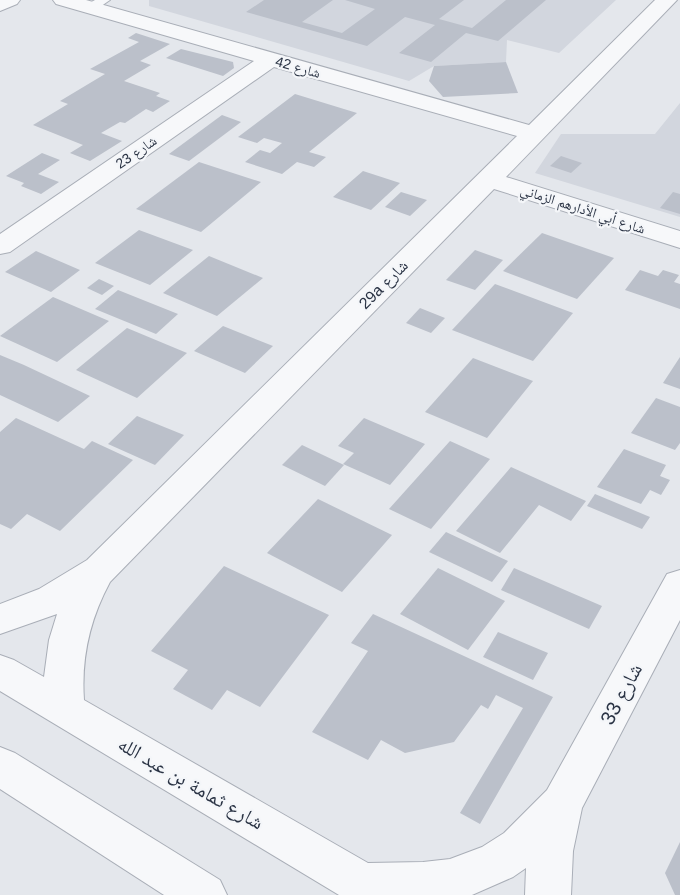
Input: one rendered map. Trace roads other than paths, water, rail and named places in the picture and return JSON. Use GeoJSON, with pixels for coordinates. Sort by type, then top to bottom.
{"type":"FeatureCollection","features":[{"type":"Feature","properties":{"kind":"street"},"geometry":{"type":"LineString","coordinates":[[0,5],[10,0]]}},
{"type":"Feature","properties":{"kind":"street","name":"شارع 42"},"geometry":{"type":"LineString","coordinates":[[63,0],[97,4],[271,59],[532,133]]}},
{"type":"Feature","properties":{"kind":"street","name":"29a شارع"},"geometry":{"type":"LineString","coordinates":[[0,619],[49,603],[100,570],[532,133],[667,0]]}},
{"type":"Feature","properties":{"kind":"street","name":"شارع 23"},"geometry":{"type":"LineString","coordinates":[[0,246],[271,59]]}},
{"type":"Feature","properties":{"kind":"street","name":"شارع أبي الأدارهم الزماني"},"geometry":{"type":"LineString","coordinates":[[487,179],[680,240]]}},
{"type":"Feature","properties":{"kind":"street"},"geometry":{"type":"LineString","coordinates":[[0,214],[28,226]]}},
{"type":"Feature","properties":{"kind":"street","name":"29a شارع"},"geometry":{"type":"LineString","coordinates":[[64,708],[62,678],[65,649],[76,612],[100,570]]}},
{"type":"Feature","properties":{"kind":"street","name":"شارع 33"},"geometry":{"type":"LineString","coordinates":[[372,890],[442,883],[480,871],[513,854],[541,831],[562,804],[680,584]]}},
{"type":"Feature","properties":{"kind":"street","name":"شارع ثمامة بن عبد الله"},"geometry":{"type":"LineString","coordinates":[[0,671],[372,890]]}},
{"type":"Feature","properties":{"kind":"street"},"geometry":{"type":"LineString","coordinates":[[5,773],[204,895]]}},
{"type":"Feature","properties":{"kind":"street","name":"شارع 33"},"geometry":{"type":"LineString","coordinates":[[548,895],[547,879],[552,839],[562,804]]}}]}
